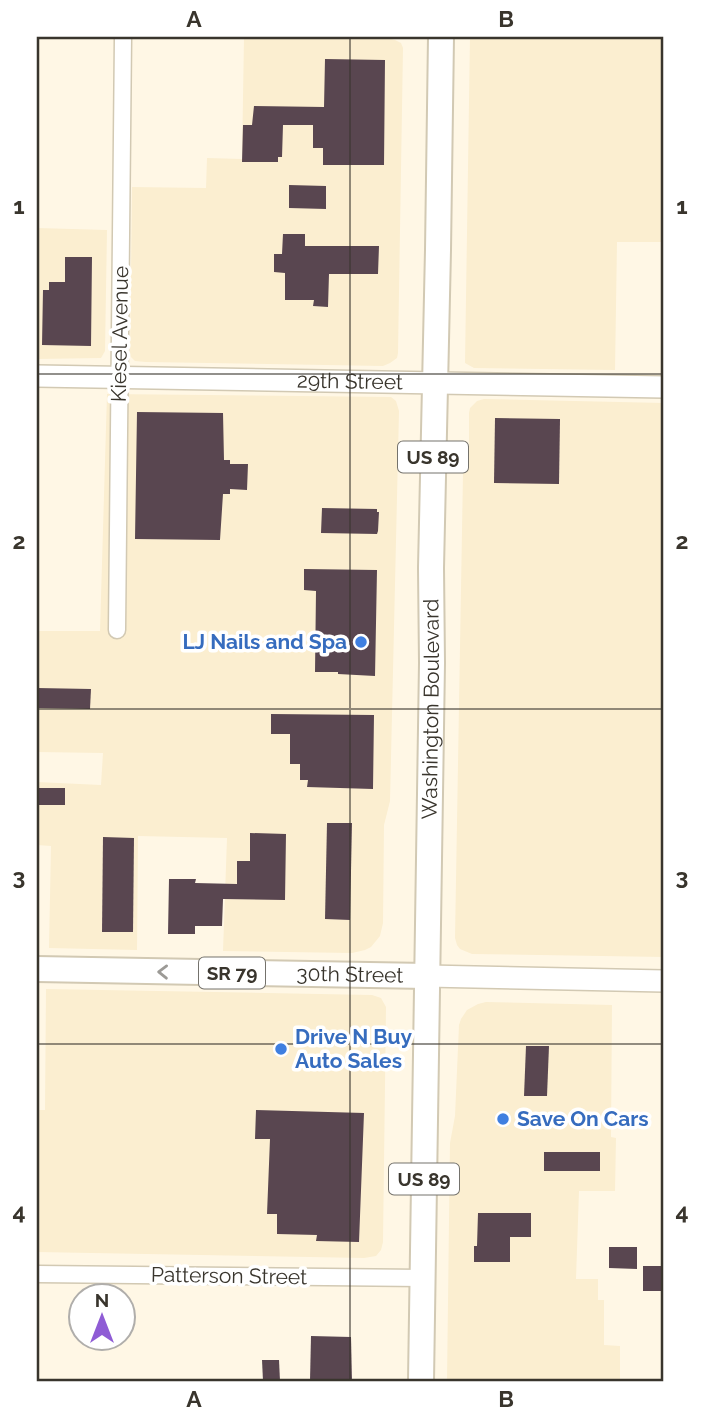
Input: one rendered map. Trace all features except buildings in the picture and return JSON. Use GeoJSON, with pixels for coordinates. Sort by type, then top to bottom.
{"type":"FeatureCollection","features":[{"type":"Feature","properties":{"kind":"main road","name":"Washington Boulevard"},"geometry":{"type":"LineString","coordinates":[[421,1381],[441,37]]}},
{"type":"Feature","properties":{"kind":"main road","name":"30th Street"},"geometry":{"type":"LineString","coordinates":[[37,969],[427,976]]}},
{"type":"Feature","properties":{"kind":"street","name":"Kiesel Avenue"},"geometry":{"type":"LineString","coordinates":[[117,630],[123,37]]}},
{"type":"Feature","properties":{"kind":"street","name":"29th Street"},"geometry":{"type":"LineString","coordinates":[[37,376],[664,387]]}},
{"type":"Feature","properties":{"kind":"street","name":"30th Street"},"geometry":{"type":"LineString","coordinates":[[427,976],[664,981]]}},
{"type":"Feature","properties":{"kind":"street","name":"Patterson Street"},"geometry":{"type":"LineString","coordinates":[[37,1273],[422,1278]]}},
{"type":"Feature","properties":{"kind":"shaded area"},"geometry":{"type":"Polygon","coordinates":[[[244,37],[391,39],[401,43],[398,353],[397,358],[390,363],[383,366],[146,362],[135,361],[130,356],[132,187],[206,188],[207,158],[242,159],[244,37]]]}},
{"type":"Feature","properties":{"kind":"shaded area"},"geometry":{"type":"Polygon","coordinates":[[[470,37],[664,37],[664,242],[617,242],[615,370],[474,368],[465,363],[470,37]]]}},
{"type":"Feature","properties":{"kind":"shaded area"},"geometry":{"type":"Polygon","coordinates":[[[37,228],[107,230],[105,351],[101,358],[37,359],[37,228]]]}},
{"type":"Feature","properties":{"kind":"shaded area"},"geometry":{"type":"Polygon","coordinates":[[[107,394],[391,397],[396,401],[399,411],[390,801],[384,825],[383,923],[380,936],[365,950],[352,953],[223,951],[227,838],[138,836],[137,950],[49,948],[51,846],[37,845],[37,782],[101,785],[103,753],[37,752],[37,631],[100,631],[107,394]]]}},
{"type":"Feature","properties":{"kind":"shaded area"},"geometry":{"type":"Polygon","coordinates":[[[477,401],[664,403],[664,957],[472,954],[457,945],[463,473],[469,447],[470,408],[477,401]]]}},
{"type":"Feature","properties":{"kind":"shaded area"},"geometry":{"type":"Polygon","coordinates":[[[46,989],[372,995],[381,998],[386,1007],[381,1250],[376,1256],[364,1258],[37,1252],[37,1110],[45,1110],[46,989]]]}},
{"type":"Feature","properties":{"kind":"shaded area"},"geometry":{"type":"Polygon","coordinates":[[[486,1002],[612,1005],[611,1137],[616,1138],[615,1191],[579,1191],[576,1279],[598,1279],[598,1300],[604,1300],[604,1345],[620,1346],[620,1381],[447,1381],[450,1143],[455,1116],[459,1025],[467,1010],[486,1002]]]}},
{"type":"Feature","properties":{"kind":"place","name":"LJ Nails and Spa"},"geometry":{"type":"Point","coordinates":[361,642]}},
{"type":"Feature","properties":{"kind":"place","name":"Drive N Buy Auto Sales"},"geometry":{"type":"Point","coordinates":[281,1049]}},
{"type":"Feature","properties":{"kind":"place","name":"Save On Cars"},"geometry":{"type":"Point","coordinates":[503,1119]}}]}
